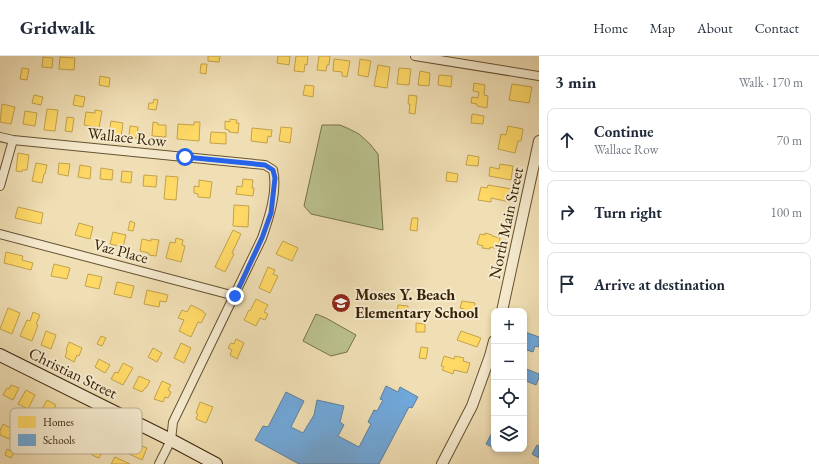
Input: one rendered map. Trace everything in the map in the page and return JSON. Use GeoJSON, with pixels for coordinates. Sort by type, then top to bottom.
{"type":"FeatureCollection","features":[{"type":"Feature","properties":{"kind":"main road","name":"Christian Street"},"geometry":{"type":"LineString","coordinates":[[0,355],[107,408]]}},
{"type":"Feature","properties":{"kind":"main road","name":"Christian Street"},"geometry":{"type":"LineString","coordinates":[[142,426],[216,464]]}},
{"type":"Feature","properties":{"kind":"street"},"geometry":{"type":"LineString","coordinates":[[415,56],[539,76]]}},
{"type":"Feature","properties":{"kind":"street","name":"Wallace Row"},"geometry":{"type":"LineString","coordinates":[[0,137],[13,140],[265,165],[273,170],[275,178],[271,213],[262,238],[235,296]]}},
{"type":"Feature","properties":{"kind":"street"},"geometry":{"type":"LineString","coordinates":[[0,186],[13,140]]}},
{"type":"Feature","properties":{"kind":"street","name":"North Main Street"},"geometry":{"type":"LineString","coordinates":[[503,308],[539,141]]}},
{"type":"Feature","properties":{"kind":"street","name":"Vaz Place"},"geometry":{"type":"LineString","coordinates":[[0,234],[235,296]]}},
{"type":"Feature","properties":{"kind":"street"},"geometry":{"type":"LineString","coordinates":[[159,464],[171,440],[173,422],[235,296]]}},
{"type":"Feature","properties":{"kind":"street"},"geometry":{"type":"LineString","coordinates":[[442,464],[472,406],[493,344]]}},
{"type":"Feature","properties":{"kind":"green space"},"geometry":{"type":"Polygon","coordinates":[[[322,125],[340,125],[359,134],[378,154],[383,230],[311,214],[304,206],[322,125]]]}},
{"type":"Feature","properties":{"kind":"green space"},"geometry":{"type":"Polygon","coordinates":[[[316,314],[356,335],[347,352],[331,356],[303,341],[316,314]]]}},
{"type":"Feature","properties":{"kind":"building: Homes"},"geometry":{"type":"Polygon","coordinates":[[[208,56],[220,56],[219,62],[208,61],[208,56]]]}},
{"type":"Feature","properties":{"kind":"building: Homes"},"geometry":{"type":"Polygon","coordinates":[[[278,56],[290,56],[289,65],[277,63],[278,56]]]}},
{"type":"Feature","properties":{"kind":"building: Homes"},"geometry":{"type":"Polygon","coordinates":[[[296,56],[308,56],[307,65],[305,64],[304,72],[294,71],[296,56]]]}},
{"type":"Feature","properties":{"kind":"building: Homes"},"geometry":{"type":"Polygon","coordinates":[[[319,56],[330,56],[329,65],[327,65],[326,71],[317,70],[319,56]]]}},
{"type":"Feature","properties":{"kind":"building: Homes"},"geometry":{"type":"Polygon","coordinates":[[[43,57],[53,58],[52,68],[42,67],[43,57]]]}},
{"type":"Feature","properties":{"kind":"building: Homes"},"geometry":{"type":"Polygon","coordinates":[[[60,57],[75,58],[74,70],[59,69],[60,57]]]}},
{"type":"Feature","properties":{"kind":"building: Homes"},"geometry":{"type":"Polygon","coordinates":[[[334,59],[350,61],[347,77],[342,76],[342,72],[333,71],[334,59]]]}},
{"type":"Feature","properties":{"kind":"building: Homes"},"geometry":{"type":"Polygon","coordinates":[[[360,59],[371,61],[368,77],[358,75],[360,59]]]}},
{"type":"Feature","properties":{"kind":"building: Homes"},"geometry":{"type":"Polygon","coordinates":[[[201,64],[207,64],[206,74],[200,73],[201,64]]]}},
{"type":"Feature","properties":{"kind":"building: Homes"},"geometry":{"type":"Polygon","coordinates":[[[378,65],[390,67],[387,88],[374,86],[378,65]]]}},
{"type":"Feature","properties":{"kind":"building: Homes"},"geometry":{"type":"Polygon","coordinates":[[[22,68],[29,69],[27,80],[20,79],[22,68]]]}},
{"type":"Feature","properties":{"kind":"building: Homes"},"geometry":{"type":"Polygon","coordinates":[[[399,68],[411,69],[409,85],[397,84],[399,68]]]}},
{"type":"Feature","properties":{"kind":"building: Homes"},"geometry":{"type":"Polygon","coordinates":[[[420,71],[430,73],[429,86],[418,85],[420,71]]]}},
{"type":"Feature","properties":{"kind":"building: Homes"},"geometry":{"type":"Polygon","coordinates":[[[439,75],[452,76],[451,87],[438,85],[439,75]]]}},
{"type":"Feature","properties":{"kind":"building: Homes"},"geometry":{"type":"Polygon","coordinates":[[[100,76],[110,78],[109,87],[99,85],[100,76]]]}},
{"type":"Feature","properties":{"kind":"building: Homes"},"geometry":{"type":"Polygon","coordinates":[[[474,83],[485,85],[484,95],[488,96],[487,108],[471,103],[472,97],[478,98],[479,92],[473,91],[474,83]]]}},
{"type":"Feature","properties":{"kind":"building: Homes"},"geometry":{"type":"Polygon","coordinates":[[[512,84],[532,87],[529,103],[509,100],[512,84]]]}},
{"type":"Feature","properties":{"kind":"building: Homes"},"geometry":{"type":"Polygon","coordinates":[[[305,85],[314,86],[313,97],[303,95],[305,85]]]}},
{"type":"Feature","properties":{"kind":"building: Homes"},"geometry":{"type":"Polygon","coordinates":[[[34,95],[43,97],[41,105],[32,103],[34,95]]]}},
{"type":"Feature","properties":{"kind":"building: Homes"},"geometry":{"type":"Polygon","coordinates":[[[75,95],[85,97],[83,107],[73,105],[75,95]]]}},
{"type":"Feature","properties":{"kind":"building: Homes"},"geometry":{"type":"Polygon","coordinates":[[[409,95],[417,96],[415,114],[409,113],[409,95]]]}},
{"type":"Feature","properties":{"kind":"building: Homes"},"geometry":{"type":"Polygon","coordinates":[[[154,99],[158,100],[156,110],[148,109],[149,103],[153,103],[154,99]]]}},
{"type":"Feature","properties":{"kind":"building: Homes"},"geometry":{"type":"Polygon","coordinates":[[[2,104],[15,107],[11,124],[0,122],[2,104]]]}},
{"type":"Feature","properties":{"kind":"building: Homes"},"geometry":{"type":"Polygon","coordinates":[[[47,109],[58,110],[55,131],[44,130],[47,109]]]}},
{"type":"Feature","properties":{"kind":"building: Homes"},"geometry":{"type":"Polygon","coordinates":[[[95,110],[102,111],[99,128],[84,125],[86,112],[95,113],[95,110]]]}},
{"type":"Feature","properties":{"kind":"building: Homes"},"geometry":{"type":"Polygon","coordinates":[[[25,111],[37,113],[35,126],[23,124],[25,111]]]}},
{"type":"Feature","properties":{"kind":"building: Homes"},"geometry":{"type":"Polygon","coordinates":[[[472,114],[484,116],[483,124],[471,123],[472,114]]]}},
{"type":"Feature","properties":{"kind":"building: Homes"},"geometry":{"type":"Polygon","coordinates":[[[67,117],[74,118],[72,132],[65,131],[67,117]]]}},
{"type":"Feature","properties":{"kind":"building: Homes"},"geometry":{"type":"Polygon","coordinates":[[[230,119],[237,120],[236,123],[239,123],[238,133],[229,132],[229,130],[225,129],[225,121],[230,122],[230,119]]]}},
{"type":"Feature","properties":{"kind":"building: Homes"},"geometry":{"type":"Polygon","coordinates":[[[111,121],[123,123],[121,137],[109,134],[111,121]]]}},
{"type":"Feature","properties":{"kind":"building: Homes"},"geometry":{"type":"Polygon","coordinates":[[[153,122],[158,123],[158,125],[166,125],[166,137],[152,136],[153,122]]]}},
{"type":"Feature","properties":{"kind":"building: Homes"},"geometry":{"type":"Polygon","coordinates":[[[194,122],[200,122],[199,141],[177,139],[178,124],[194,125],[194,122]]]}},
{"type":"Feature","properties":{"kind":"building: Homes"},"geometry":{"type":"Polygon","coordinates":[[[130,126],[138,127],[137,138],[129,137],[130,126]]]}},
{"type":"Feature","properties":{"kind":"building: Homes"},"geometry":{"type":"Polygon","coordinates":[[[508,126],[523,129],[521,141],[518,141],[515,153],[498,149],[501,134],[506,135],[508,126]]]}},
{"type":"Feature","properties":{"kind":"building: Homes"},"geometry":{"type":"Polygon","coordinates":[[[281,127],[292,128],[290,143],[279,141],[281,127]]]}},
{"type":"Feature","properties":{"kind":"building: Homes"},"geometry":{"type":"Polygon","coordinates":[[[252,128],[272,130],[271,137],[268,136],[267,143],[251,141],[252,128]]]}},
{"type":"Feature","properties":{"kind":"building: Homes"},"geometry":{"type":"Polygon","coordinates":[[[211,132],[226,133],[226,144],[210,143],[211,132]]]}},
{"type":"Feature","properties":{"kind":"building: Homes"},"geometry":{"type":"Polygon","coordinates":[[[18,153],[29,155],[27,170],[22,170],[22,172],[16,171],[18,153]]]}},
{"type":"Feature","properties":{"kind":"building: Homes"},"geometry":{"type":"Polygon","coordinates":[[[468,155],[479,157],[478,166],[466,165],[468,155]]]}},
{"type":"Feature","properties":{"kind":"building: Homes"},"geometry":{"type":"Polygon","coordinates":[[[36,163],[47,165],[42,183],[32,181],[36,163]]]}},
{"type":"Feature","properties":{"kind":"building: Homes"},"geometry":{"type":"Polygon","coordinates":[[[59,163],[70,164],[68,176],[58,174],[59,163]]]}},
{"type":"Feature","properties":{"kind":"building: Homes"},"geometry":{"type":"Polygon","coordinates":[[[500,164],[513,166],[511,180],[489,176],[490,167],[499,169],[500,164]]]}},
{"type":"Feature","properties":{"kind":"building: Homes"},"geometry":{"type":"Polygon","coordinates":[[[80,165],[91,167],[90,179],[78,177],[80,165]]]}},
{"type":"Feature","properties":{"kind":"building: Homes"},"geometry":{"type":"Polygon","coordinates":[[[101,168],[113,170],[112,180],[100,179],[101,168]]]}},
{"type":"Feature","properties":{"kind":"building: Homes"},"geometry":{"type":"Polygon","coordinates":[[[122,171],[132,172],[131,183],[121,182],[122,171]]]}},
{"type":"Feature","properties":{"kind":"building: Homes"},"geometry":{"type":"Polygon","coordinates":[[[447,172],[458,174],[457,182],[446,181],[447,172]]]}},
{"type":"Feature","properties":{"kind":"building: Homes"},"geometry":{"type":"Polygon","coordinates":[[[144,175],[157,176],[156,187],[143,186],[144,175]]]}},
{"type":"Feature","properties":{"kind":"building: Homes"},"geometry":{"type":"Polygon","coordinates":[[[166,176],[178,177],[176,200],[164,199],[166,176]]]}},
{"type":"Feature","properties":{"kind":"building: Homes"},"geometry":{"type":"Polygon","coordinates":[[[243,179],[253,180],[253,196],[236,194],[237,186],[242,187],[243,179]]]}},
{"type":"Feature","properties":{"kind":"building: Homes"},"geometry":{"type":"Polygon","coordinates":[[[199,180],[212,182],[210,198],[198,197],[198,194],[194,193],[194,186],[199,187],[199,180]]]}},
{"type":"Feature","properties":{"kind":"building: Homes"},"geometry":{"type":"Polygon","coordinates":[[[488,185],[512,189],[510,202],[491,198],[491,202],[478,200],[481,187],[487,188],[488,185]]]}},
{"type":"Feature","properties":{"kind":"building: Homes"},"geometry":{"type":"Polygon","coordinates":[[[234,205],[249,206],[248,227],[233,226],[234,205]]]}},
{"type":"Feature","properties":{"kind":"building: Homes"},"geometry":{"type":"Polygon","coordinates":[[[18,207],[43,213],[41,224],[15,218],[18,207]]]}},
{"type":"Feature","properties":{"kind":"building: Homes"},"geometry":{"type":"Polygon","coordinates":[[[412,218],[418,218],[417,231],[410,230],[412,218]]]}},
{"type":"Feature","properties":{"kind":"building: Homes"},"geometry":{"type":"Polygon","coordinates":[[[130,221],[135,223],[133,231],[128,230],[130,221]]]}},
{"type":"Feature","properties":{"kind":"building: Homes"},"geometry":{"type":"Polygon","coordinates":[[[79,223],[93,227],[90,239],[75,235],[79,223]]]}},
{"type":"Feature","properties":{"kind":"building: Homes"},"geometry":{"type":"Polygon","coordinates":[[[233,230],[241,234],[232,253],[234,254],[225,272],[215,267],[233,230]]]}},
{"type":"Feature","properties":{"kind":"building: Homes"},"geometry":{"type":"Polygon","coordinates":[[[113,232],[126,235],[123,247],[110,244],[113,232]]]}},
{"type":"Feature","properties":{"kind":"building: Homes"},"geometry":{"type":"Polygon","coordinates":[[[485,233],[500,238],[498,249],[490,247],[490,249],[482,248],[483,246],[477,244],[480,234],[485,235],[485,233]]]}},
{"type":"Feature","properties":{"kind":"building: Homes"},"geometry":{"type":"Polygon","coordinates":[[[176,238],[183,240],[182,245],[185,246],[181,262],[166,258],[170,242],[175,243],[176,238]]]}},
{"type":"Feature","properties":{"kind":"building: Homes"},"geometry":{"type":"Polygon","coordinates":[[[142,239],[151,241],[151,239],[159,240],[156,256],[140,251],[142,239]]]}},
{"type":"Feature","properties":{"kind":"building: Homes"},"geometry":{"type":"Polygon","coordinates":[[[283,241],[298,248],[292,261],[276,254],[283,241]]]}},
{"type":"Feature","properties":{"kind":"building: Homes"},"geometry":{"type":"Polygon","coordinates":[[[6,252],[23,256],[22,260],[33,263],[31,270],[4,263],[6,252]]]}},
{"type":"Feature","properties":{"kind":"building: Homes"},"geometry":{"type":"Polygon","coordinates":[[[54,264],[70,268],[67,279],[51,276],[54,264]]]}},
{"type":"Feature","properties":{"kind":"building: Homes"},"geometry":{"type":"Polygon","coordinates":[[[268,267],[275,270],[273,274],[278,276],[270,293],[259,288],[268,267]]]}},
{"type":"Feature","properties":{"kind":"building: Homes"},"geometry":{"type":"Polygon","coordinates":[[[88,274],[102,277],[99,289],[85,286],[88,274]]]}},
{"type":"Feature","properties":{"kind":"building: Homes"},"geometry":{"type":"Polygon","coordinates":[[[117,282],[134,286],[131,298],[114,294],[117,282]]]}},
{"type":"Feature","properties":{"kind":"building: Homes"},"geometry":{"type":"Polygon","coordinates":[[[147,290],[168,295],[166,302],[160,301],[159,307],[144,304],[147,290]]]}},
{"type":"Feature","properties":{"kind":"building: Homes"},"geometry":{"type":"Polygon","coordinates":[[[256,299],[268,305],[264,312],[268,314],[265,320],[260,318],[256,326],[244,320],[256,299]]]}},
{"type":"Feature","properties":{"kind":"building: Homes"},"geometry":{"type":"Polygon","coordinates":[[[462,301],[475,303],[473,317],[463,315],[464,309],[460,308],[462,301]]]}},
{"type":"Feature","properties":{"kind":"building: Homes"},"geometry":{"type":"Polygon","coordinates":[[[191,305],[206,314],[201,323],[198,322],[191,337],[179,331],[184,320],[178,318],[182,310],[187,312],[191,305]]]}},
{"type":"Feature","properties":{"kind":"building: Homes"},"geometry":{"type":"Polygon","coordinates":[[[398,305],[408,306],[407,314],[397,313],[398,305]]]}},
{"type":"Feature","properties":{"kind":"building: Homes"},"geometry":{"type":"Polygon","coordinates":[[[8,308],[20,313],[12,334],[0,329],[8,308]]]}},
{"type":"Feature","properties":{"kind":"building: Homes"},"geometry":{"type":"Polygon","coordinates":[[[33,312],[40,315],[32,341],[20,336],[27,320],[30,321],[33,312]]]}},
{"type":"Feature","properties":{"kind":"building: Homes"},"geometry":{"type":"Polygon","coordinates":[[[416,323],[425,324],[425,332],[416,332],[416,323]]]}},
{"type":"Feature","properties":{"kind":"building: Homes"},"geometry":{"type":"Polygon","coordinates":[[[46,331],[56,335],[51,349],[41,345],[46,331]]]}},
{"type":"Feature","properties":{"kind":"building: Homes"},"geometry":{"type":"Polygon","coordinates":[[[461,331],[481,338],[477,347],[457,340],[461,331]]]}},
{"type":"Feature","properties":{"kind":"building: Homes"},"geometry":{"type":"Polygon","coordinates":[[[101,336],[106,338],[102,346],[97,344],[101,336]]]}},
{"type":"Feature","properties":{"kind":"building: Homes"},"geometry":{"type":"Polygon","coordinates":[[[236,339],[244,343],[237,359],[230,355],[232,350],[228,348],[231,343],[234,344],[236,339]]]}},
{"type":"Feature","properties":{"kind":"building: Homes"},"geometry":{"type":"Polygon","coordinates":[[[69,342],[82,348],[79,356],[77,355],[74,362],[65,357],[69,342]]]}},
{"type":"Feature","properties":{"kind":"building: Homes"},"geometry":{"type":"Polygon","coordinates":[[[181,343],[191,348],[184,363],[174,358],[181,343]]]}},
{"type":"Feature","properties":{"kind":"building: Homes"},"geometry":{"type":"Polygon","coordinates":[[[421,347],[428,348],[426,359],[419,358],[421,347]]]}},
{"type":"Feature","properties":{"kind":"building: Homes"},"geometry":{"type":"Polygon","coordinates":[[[153,348],[162,353],[157,362],[148,357],[153,348]]]}},
{"type":"Feature","properties":{"kind":"building: Homes"},"geometry":{"type":"Polygon","coordinates":[[[444,356],[454,359],[455,356],[464,358],[463,361],[470,363],[467,373],[454,370],[453,374],[442,370],[444,367],[441,366],[444,356]]]}},
{"type":"Feature","properties":{"kind":"building: Homes"},"geometry":{"type":"Polygon","coordinates":[[[99,359],[110,365],[105,373],[95,367],[99,359]]]}},
{"type":"Feature","properties":{"kind":"building: Homes"},"geometry":{"type":"Polygon","coordinates":[[[123,363],[133,368],[123,385],[111,379],[115,372],[118,373],[123,363]]]}},
{"type":"Feature","properties":{"kind":"building: Homes"},"geometry":{"type":"Polygon","coordinates":[[[139,376],[150,381],[142,392],[133,388],[139,376]]]}},
{"type":"Feature","properties":{"kind":"building: Homes"},"geometry":{"type":"Polygon","coordinates":[[[162,381],[171,385],[168,390],[171,392],[168,398],[165,397],[163,402],[154,399],[162,381]]]}},
{"type":"Feature","properties":{"kind":"building: Homes"},"geometry":{"type":"Polygon","coordinates":[[[11,385],[19,388],[13,400],[3,395],[7,388],[9,389],[11,385]]]}},
{"type":"Feature","properties":{"kind":"building: Homes"},"geometry":{"type":"Polygon","coordinates":[[[26,390],[35,395],[28,408],[18,404],[26,390]]]}},
{"type":"Feature","properties":{"kind":"building: Homes"},"geometry":{"type":"Polygon","coordinates":[[[47,400],[56,405],[54,408],[43,408],[47,400]]]}},
{"type":"Feature","properties":{"kind":"building: Homes"},"geometry":{"type":"Polygon","coordinates":[[[200,402],[213,407],[206,423],[196,419],[198,414],[196,413],[200,402]]]}},
{"type":"Feature","properties":{"kind":"building: Homes"},"geometry":{"type":"Polygon","coordinates":[[[3,424],[10,428],[9,439],[0,435],[3,424]]]}},
{"type":"Feature","properties":{"kind":"building: Homes"},"geometry":{"type":"Polygon","coordinates":[[[142,446],[147,448],[142,460],[129,454],[142,454],[142,446]]]}},
{"type":"Feature","properties":{"kind":"building: Homes"},"geometry":{"type":"Polygon","coordinates":[[[7,449],[10,451],[10,454],[13,454],[11,458],[5,455],[7,449]]]}},
{"type":"Feature","properties":{"kind":"building: Homes"},"geometry":{"type":"Polygon","coordinates":[[[92,454],[101,454],[99,458],[92,454]]]}},
{"type":"Feature","properties":{"kind":"building: Homes"},"geometry":{"type":"Polygon","coordinates":[[[115,457],[130,464],[111,464],[115,457]]]}},
{"type":"Feature","properties":{"kind":"building: Schools"},"geometry":{"type":"Polygon","coordinates":[[[527,333],[539,337],[539,347],[535,346],[533,352],[527,350],[527,333]]]}},
{"type":"Feature","properties":{"kind":"building: Schools"},"geometry":{"type":"Polygon","coordinates":[[[527,369],[539,374],[536,385],[527,381],[527,369]]]}},
{"type":"Feature","properties":{"kind":"building: Schools"},"geometry":{"type":"Polygon","coordinates":[[[386,386],[398,392],[400,387],[418,397],[412,408],[409,407],[379,464],[299,464],[255,440],[263,426],[268,427],[286,392],[304,401],[291,427],[303,433],[314,415],[317,400],[344,406],[340,422],[344,425],[338,436],[359,447],[371,424],[368,422],[374,410],[377,411],[383,400],[380,399],[386,386]]]}},
{"type":"Feature","properties":{"kind":"building: Schools"},"geometry":{"type":"Polygon","coordinates":[[[491,435],[491,446],[486,444],[491,435]]]}},
{"type":"Feature","properties":{"kind":"building: Schools"},"geometry":{"type":"Polygon","coordinates":[[[537,445],[539,446],[539,458],[532,454],[537,445]]]}},
{"type":"Feature","properties":{"kind":"place","name":"Moses Y. Beach Elementary School"},"geometry":{"type":"Point","coordinates":[341,303]}},
{"type":"Feature","properties":{"kind":"route"},"geometry":{"type":"LineString","coordinates":[[185,157],[265,165],[273,170],[275,178],[271,213],[262,238],[235,296]]}}]}
